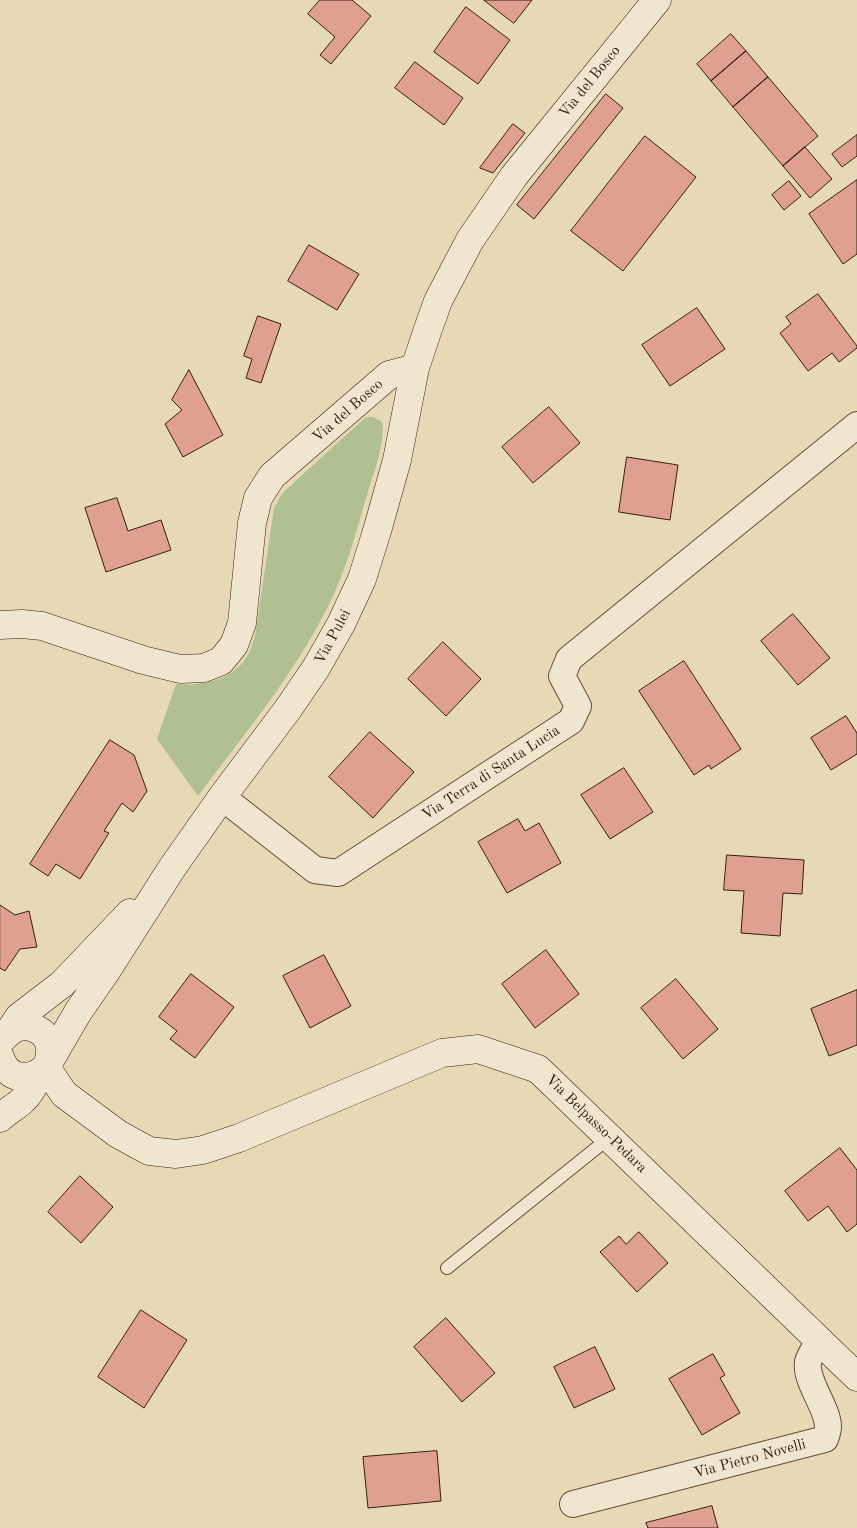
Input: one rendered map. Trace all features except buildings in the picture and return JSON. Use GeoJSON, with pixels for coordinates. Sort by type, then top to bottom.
{"type":"FeatureCollection","features":[{"type":"Feature","properties":{"kind":"street","name":"Via del Bosco"},"geometry":{"type":"LineString","coordinates":[[0,625],[22,624],[42,626],[143,660],[180,668],[204,668],[221,661],[234,646],[242,623],[252,523],[258,498],[272,476],[389,375],[416,368],[438,301],[470,240],[514,176],[657,0]]}},
{"type":"Feature","properties":{"kind":"street","name":"Via Pulei"},"geometry":{"type":"LineString","coordinates":[[172,868],[222,796],[288,709],[316,668],[341,624],[358,588],[377,531],[392,478],[416,368]]}},
{"type":"Feature","properties":{"kind":"street","name":"Via Terra di Santa Lucia"},"geometry":{"type":"LineString","coordinates":[[222,796],[315,870],[338,873],[571,721],[578,706],[562,676],[569,659],[857,425]]}},
{"type":"Feature","properties":{"kind":"street"},"geometry":{"type":"LineString","coordinates":[[0,1118],[9,1110],[21,1052],[62,984],[172,868]]}},
{"type":"Feature","properties":{"kind":"street"},"geometry":{"type":"LineString","coordinates":[[21,1052],[78,1012],[172,868]]}},
{"type":"Feature","properties":{"kind":"street","name":"Via Belpasso-Pedara"},"geometry":{"type":"LineString","coordinates":[[21,1052],[64,1094],[105,1125],[149,1151],[176,1154],[202,1150],[239,1138],[442,1053],[478,1049],[538,1069],[857,1377]]}},
{"type":"Feature","properties":{"kind":"street","name":"Via Pietro Novelli"},"geometry":{"type":"LineString","coordinates":[[573,1504],[825,1439],[828,1427],[808,1370],[808,1361],[820,1341]]}},
{"type":"Feature","properties":{"kind":"lane"},"geometry":{"type":"LineString","coordinates":[[447,1268],[609,1138]]}},
{"type":"Feature","properties":{"kind":"green space"},"geometry":{"type":"Polygon","coordinates":[[[366,417],[373,417],[382,422],[381,449],[352,546],[333,596],[288,674],[253,724],[198,796],[157,739],[176,684],[198,684],[219,679],[237,669],[244,661],[255,636],[274,508],[281,495],[290,486],[366,417]]]}}]}
